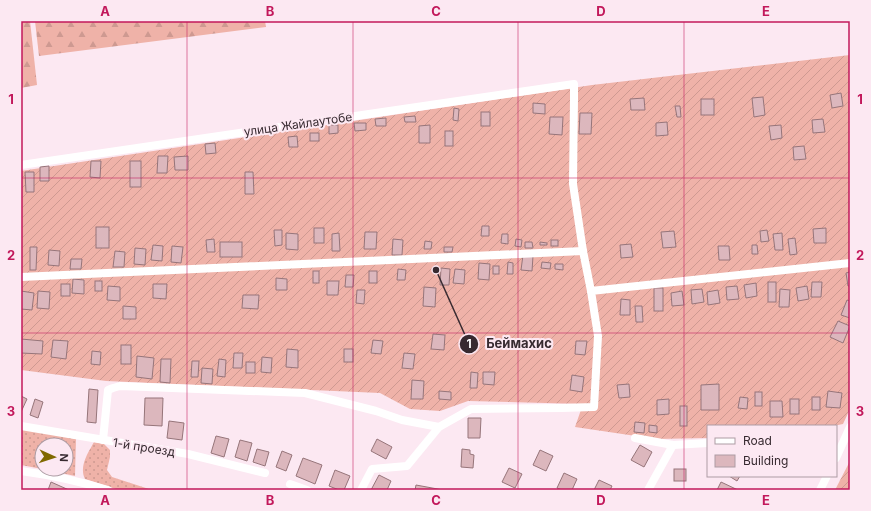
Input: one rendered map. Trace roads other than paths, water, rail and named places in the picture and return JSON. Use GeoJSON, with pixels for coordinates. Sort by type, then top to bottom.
{"type":"FeatureCollection","features":[{"type":"Feature","properties":{"kind":"street","name":"улица Жайлаутобе"},"geometry":{"type":"LineString","coordinates":[[21,165],[574,84],[573,184],[583,251]]}},
{"type":"Feature","properties":{"kind":"street"},"geometry":{"type":"LineString","coordinates":[[21,277],[583,251],[598,336],[594,406],[562,408],[472,409],[439,427],[407,466],[372,469],[361,490]]}},
{"type":"Feature","properties":{"kind":"street"},"geometry":{"type":"LineString","coordinates":[[591,291],[850,263]]}},
{"type":"Feature","properties":{"kind":"street"},"geometry":{"type":"LineString","coordinates":[[103,440],[108,390],[120,386],[305,393],[376,411],[402,420],[439,427]]}},
{"type":"Feature","properties":{"kind":"street","name":"1-й проезд"},"geometry":{"type":"LineString","coordinates":[[21,426],[188,454],[265,473]]}},
{"type":"Feature","properties":{"kind":"street"},"geometry":{"type":"LineString","coordinates":[[837,456],[850,427]]}},
{"type":"Feature","properties":{"kind":"street"},"geometry":{"type":"LineString","coordinates":[[635,438],[673,445],[707,443]]}},
{"type":"Feature","properties":{"kind":"street"},"geometry":{"type":"LineString","coordinates":[[648,490],[673,445]]}},
{"type":"Feature","properties":{"kind":"street"},"geometry":{"type":"LineString","coordinates":[[21,471],[41,474],[87,487],[108,490]]}},
{"type":"Feature","properties":{"kind":"street"},"geometry":{"type":"LineString","coordinates":[[820,490],[826,477]]}},
{"type":"Feature","properties":{"kind":"street"},"geometry":{"type":"LineString","coordinates":[[290,484],[307,490]]}},
{"type":"Feature","properties":{"kind":"place","name":"Беймахис"},"geometry":{"type":"Point","coordinates":[436,270]}}]}
